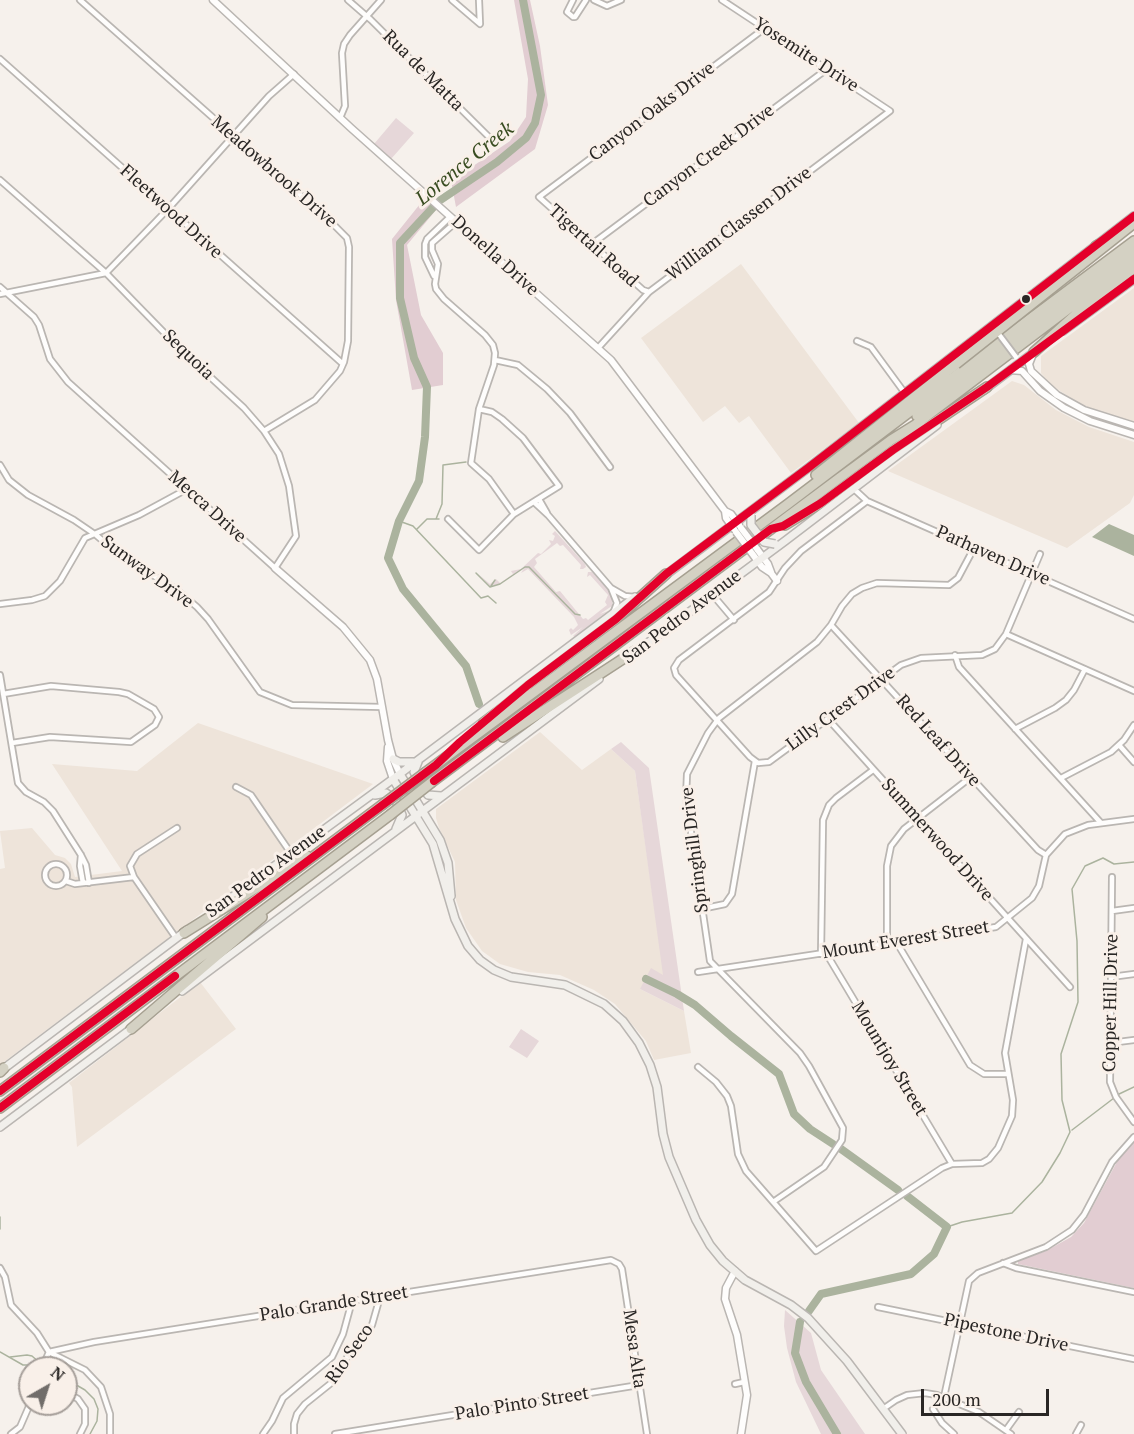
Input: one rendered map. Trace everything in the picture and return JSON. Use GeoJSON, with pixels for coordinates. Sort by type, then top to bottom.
{"type":"FeatureCollection","features":[{"type":"Feature","properties":{"kind":"highway"},"geometry":{"type":"LineString","coordinates":[[1096,246],[1134,224]]}},
{"type":"Feature","properties":{"kind":"highway"},"geometry":{"type":"LineString","coordinates":[[718,554],[764,515],[1134,224]]}},
{"type":"Feature","properties":{"kind":"highway"},"geometry":{"type":"LineString","coordinates":[[0,1091],[788,504],[1134,241]]}},
{"type":"Feature","properties":{"kind":"highway"},"geometry":{"type":"LineString","coordinates":[[891,440],[912,420],[1001,349],[1134,250]]}},
{"type":"Feature","properties":{"kind":"highway"},"geometry":{"type":"LineString","coordinates":[[0,1108],[432,782],[891,440],[915,425],[1134,259]]}},
{"type":"Feature","properties":{"kind":"highway"},"geometry":{"type":"LineString","coordinates":[[1034,352],[1084,307],[1134,268]]}},
{"type":"Feature","properties":{"kind":"highway"},"geometry":{"type":"LineString","coordinates":[[771,529],[783,526],[821,503],[893,450],[987,387]]}},
{"type":"Feature","properties":{"kind":"highway"},"geometry":{"type":"LineString","coordinates":[[436,765],[460,742],[535,680],[616,619],[666,574]]}},
{"type":"Feature","properties":{"kind":"highway"},"geometry":{"type":"LineString","coordinates":[[432,782],[635,651]]}},
{"type":"Feature","properties":{"kind":"highway"},"geometry":{"type":"LineString","coordinates":[[180,936],[336,840]]}},
{"type":"Feature","properties":{"kind":"highway"},"geometry":{"type":"LineString","coordinates":[[131,1029],[321,866]]}},
{"type":"Feature","properties":{"kind":"main road","name":"San Pedro Avenue"},"geometry":{"type":"LineString","coordinates":[[1,1071],[290,852],[369,797],[666,574],[736,527],[760,504],[1134,216]]}},
{"type":"Feature","properties":{"kind":"main road","name":"San Pedro Avenue"},"geometry":{"type":"LineString","coordinates":[[0,1127],[635,651],[785,542],[1010,370],[1018,360],[1034,352],[1134,279]]}},
{"type":"Feature","properties":{"kind":"main road"},"geometry":{"type":"LineString","coordinates":[[760,504],[751,515],[751,525],[764,542],[775,544],[785,542]]}},
{"type":"Feature","properties":{"kind":"main road"},"geometry":{"type":"LineString","coordinates":[[393,759],[405,764],[418,760]]}},
{"type":"Feature","properties":{"kind":"main road"},"geometry":{"type":"LineString","coordinates":[[418,760],[415,768],[417,780],[428,795],[442,796]]}},
{"type":"Feature","properties":{"kind":"main road","name":"Mecca Drive"},"geometry":{"type":"LineString","coordinates":[[400,774],[419,813]]}},
{"type":"Feature","properties":{"kind":"main road"},"geometry":{"type":"LineString","coordinates":[[393,779],[440,840],[448,863],[451,884],[450,903],[468,946],[487,966],[511,977],[552,982],[580,991],[604,1004],[631,1030],[650,1065],[657,1087],[663,1134],[669,1157],[696,1220],[715,1252],[745,1280],[791,1305],[808,1318],[845,1358],[902,1434]]}},
{"type":"Feature","properties":{"kind":"main road"},"geometry":{"type":"LineString","coordinates":[[369,797],[378,793],[386,793],[396,801],[402,815],[397,829]]}},
{"type":"Feature","properties":{"kind":"main road"},"geometry":{"type":"LineString","coordinates":[[430,829],[432,809],[442,796]]}},
{"type":"Feature","properties":{"kind":"main road"},"geometry":{"type":"LineString","coordinates":[[397,829],[416,825],[430,829]]}},
{"type":"Feature","properties":{"kind":"street","name":"Meadowbrook Drive"},"geometry":{"type":"LineString","coordinates":[[80,0],[347,238],[349,247],[347,355],[340,371],[315,400],[264,431]]}},
{"type":"Feature","properties":{"kind":"street","name":"Donella Drive"},"geometry":{"type":"LineString","coordinates":[[213,0],[340,118],[611,360],[725,511],[726,518],[736,527],[777,581]]}},
{"type":"Feature","properties":{"kind":"street","name":"Rua de Matta"},"geometry":{"type":"LineString","coordinates":[[348,0],[496,144]]}},
{"type":"Feature","properties":{"kind":"street"},"geometry":{"type":"LineString","coordinates":[[340,118],[345,106],[342,53],[344,44],[381,0]]}},
{"type":"Feature","properties":{"kind":"street"},"geometry":{"type":"LineString","coordinates":[[452,0],[480,24],[479,0]]}},
{"type":"Feature","properties":{"kind":"street"},"geometry":{"type":"LineString","coordinates":[[573,0],[567,12],[573,17],[576,17],[586,0]]}},
{"type":"Feature","properties":{"kind":"street"},"geometry":{"type":"LineString","coordinates":[[594,0],[607,6],[621,0]]}},
{"type":"Feature","properties":{"kind":"street","name":"Yosemite Drive"},"geometry":{"type":"LineString","coordinates":[[722,0],[890,111]]}},
{"type":"Feature","properties":{"kind":"street","name":"Canyon Oaks Drive"},"geometry":{"type":"LineString","coordinates":[[539,197],[765,28]]}},
{"type":"Feature","properties":{"kind":"street","name":"Fleetwood Drive"},"geometry":{"type":"LineString","coordinates":[[0,59],[343,364]]}},
{"type":"Feature","properties":{"kind":"street","name":"Canyon Creek Drive"},"geometry":{"type":"LineString","coordinates":[[592,244],[826,69]]}},
{"type":"Feature","properties":{"kind":"street"},"geometry":{"type":"LineString","coordinates":[[0,294],[106,273],[168,209],[269,96],[294,74]]}},
{"type":"Feature","properties":{"kind":"street","name":"William Classen Drive"},"geometry":{"type":"LineString","coordinates":[[598,348],[649,291],[890,111]]}},
{"type":"Feature","properties":{"kind":"street","name":"Sequoia"},"geometry":{"type":"LineString","coordinates":[[0,180],[106,273],[182,351],[244,408],[264,431],[279,454],[289,486],[296,537],[275,568]]}},
{"type":"Feature","properties":{"kind":"street","name":"Tigertail Road"},"geometry":{"type":"LineString","coordinates":[[539,197],[643,290],[649,291]]}},
{"type":"Feature","properties":{"kind":"street"},"geometry":{"type":"LineString","coordinates":[[434,276],[438,264],[432,250],[432,243],[451,218]]}},
{"type":"Feature","properties":{"kind":"street"},"geometry":{"type":"LineString","coordinates":[[451,218],[427,239],[425,256],[440,294],[489,339],[495,353],[495,360],[479,409],[471,463],[489,479],[514,514]]}},
{"type":"Feature","properties":{"kind":"street","name":"Mecca Drive"},"geometry":{"type":"LineString","coordinates":[[0,286],[34,317],[39,325],[50,359],[58,372],[343,627],[362,648],[370,660],[377,679],[388,740],[400,774]]}},
{"type":"Feature","properties":{"kind":"street"},"geometry":{"type":"LineString","coordinates":[[998,333],[1018,360]]}},
{"type":"Feature","properties":{"kind":"street"},"geometry":{"type":"LineString","coordinates":[[857,341],[871,347],[904,392]]}},
{"type":"Feature","properties":{"kind":"street"},"geometry":{"type":"LineString","coordinates":[[1034,352],[1029,364],[1031,371],[1056,394],[1083,413],[1134,426]]}},
{"type":"Feature","properties":{"kind":"street"},"geometry":{"type":"LineString","coordinates":[[495,360],[518,365],[547,389],[570,413],[610,467]]}},
{"type":"Feature","properties":{"kind":"street"},"geometry":{"type":"LineString","coordinates":[[1010,370],[1022,371],[1051,399],[1134,435]]}},
{"type":"Feature","properties":{"kind":"street"},"geometry":{"type":"LineString","coordinates":[[448,519],[479,550],[514,514],[559,486],[523,438],[502,418],[492,412],[479,409]]}},
{"type":"Feature","properties":{"kind":"street","name":"Sunway Drive"},"geometry":{"type":"LineString","coordinates":[[0,465],[9,480],[28,495],[96,535],[117,553],[177,590],[197,607],[260,692],[292,705],[382,707]]}},
{"type":"Feature","properties":{"kind":"street"},"geometry":{"type":"LineString","coordinates":[[0,604],[45,596],[60,581],[85,538],[139,515],[187,489]]}},
{"type":"Feature","properties":{"kind":"street","name":"Parhaven Drive"},"geometry":{"type":"LineString","coordinates":[[854,489],[867,501],[1134,619]]}},
{"type":"Feature","properties":{"kind":"street"},"geometry":{"type":"LineString","coordinates":[[537,501],[611,588],[625,596],[635,597]]}},
{"type":"Feature","properties":{"kind":"street"},"geometry":{"type":"LineString","coordinates":[[701,909],[725,904],[732,894],[755,761],[676,675],[674,668],[679,660],[770,592],[792,559],[801,551],[867,501]]}},
{"type":"Feature","properties":{"kind":"street","name":"Springhill Drive"},"geometry":{"type":"LineString","coordinates":[[773,1202],[824,1167],[842,1140],[843,1128],[800,1053],[728,978],[716,969],[708,954],[685,790],[690,765],[722,714],[808,650],[831,625],[848,597],[867,585],[888,582],[945,585],[954,582],[974,548]]}},
{"type":"Feature","properties":{"kind":"street","name":"Lilly Crest Drive"},"geometry":{"type":"LineString","coordinates":[[755,761],[762,764],[769,762],[901,665],[931,656],[989,653],[995,649],[1006,634],[1040,554]]}},
{"type":"Feature","properties":{"kind":"street"},"geometry":{"type":"LineString","coordinates":[[611,588],[616,603],[612,614]]}},
{"type":"Feature","properties":{"kind":"street"},"geometry":{"type":"LineString","coordinates":[[712,594],[734,620]]}},
{"type":"Feature","properties":{"kind":"street","name":"Red Leaf Drive"},"geometry":{"type":"LineString","coordinates":[[831,625],[1038,850],[1046,855]]}},
{"type":"Feature","properties":{"kind":"street"},"geometry":{"type":"LineString","coordinates":[[1006,634],[1134,691]]}},
{"type":"Feature","properties":{"kind":"street"},"geometry":{"type":"LineString","coordinates":[[954,655],[959,667],[1101,823]]}},
{"type":"Feature","properties":{"kind":"street"},"geometry":{"type":"LineString","coordinates":[[1015,729],[1066,700],[1085,669]]}},
{"type":"Feature","properties":{"kind":"street"},"geometry":{"type":"LineString","coordinates":[[0,675],[18,783],[26,792],[48,806],[81,855],[86,865],[89,883]]}},
{"type":"Feature","properties":{"kind":"street"},"geometry":{"type":"LineString","coordinates":[[3,694],[51,686],[119,692],[128,694],[154,709],[159,717],[155,725],[131,742],[50,737],[12,743]]}},
{"type":"Feature","properties":{"kind":"street","name":"Summerwood Drive"},"geometry":{"type":"LineString","coordinates":[[828,719],[1070,987]]}},
{"type":"Feature","properties":{"kind":"street"},"geometry":{"type":"LineString","coordinates":[[1060,778],[1104,757],[1119,745],[1134,725]]}},
{"type":"Feature","properties":{"kind":"street","name":"Mecca Drive"},"geometry":{"type":"LineString","coordinates":[[388,740],[387,761],[393,779]]}},
{"type":"Feature","properties":{"kind":"street"},"geometry":{"type":"LineString","coordinates":[[1119,745],[1134,762]]}},
{"type":"Feature","properties":{"kind":"street"},"geometry":{"type":"LineString","coordinates":[[824,953],[823,820],[829,805],[836,798],[873,770]]}},
{"type":"Feature","properties":{"kind":"street"},"geometry":{"type":"LineString","coordinates":[[887,944],[888,855],[896,838],[917,818],[971,777]]}},
{"type":"Feature","properties":{"kind":"street"},"geometry":{"type":"LineString","coordinates":[[236,787],[251,795],[290,852]]}},
{"type":"Feature","properties":{"kind":"street","name":"Mount Everest Street"},"geometry":{"type":"LineString","coordinates":[[698,972],[994,928],[1035,893],[1046,855],[1069,831],[1088,825],[1134,819]]}},
{"type":"Feature","properties":{"kind":"street"},"geometry":{"type":"LineString","coordinates":[[177,828],[134,858],[130,866],[134,877],[180,936]]}},
{"type":"Feature","properties":{"kind":"street"},"geometry":{"type":"LineString","coordinates":[[81,855],[82,884]]}},
{"type":"Feature","properties":{"kind":"street"},"geometry":{"type":"LineString","coordinates":[[57,863],[64,867],[68,874],[66,881],[59,886],[50,884],[45,875],[47,868],[57,863]]}},
{"type":"Feature","properties":{"kind":"street"},"geometry":{"type":"LineString","coordinates":[[66,881],[82,884],[134,877]]}},
{"type":"Feature","properties":{"kind":"street","name":"Copper Hill Drive"},"geometry":{"type":"LineString","coordinates":[[1112,877],[1110,1078],[1112,1090],[1134,1122]]}},
{"type":"Feature","properties":{"kind":"street"},"geometry":{"type":"LineString","coordinates":[[1112,911],[1134,908]]}},
{"type":"Feature","properties":{"kind":"street"},"geometry":{"type":"LineString","coordinates":[[698,1067],[725,1092],[731,1106],[740,1160],[746,1171],[816,1251],[914,1186],[952,1164],[982,1163],[989,1159],[998,1148],[1010,1124],[1014,1108],[1005,1050],[1026,939]]}},
{"type":"Feature","properties":{"kind":"street"},"geometry":{"type":"LineString","coordinates":[[897,943],[970,1065],[984,1074],[1007,1074]]}},
{"type":"Feature","properties":{"kind":"street","name":"Mountjoy Street"},"geometry":{"type":"LineString","coordinates":[[824,953],[952,1164]]}},
{"type":"Feature","properties":{"kind":"street"},"geometry":{"type":"LineString","coordinates":[[1111,978],[1134,974]]}},
{"type":"Feature","properties":{"kind":"street"},"geometry":{"type":"LineString","coordinates":[[1110,1043],[1134,1040]]}},
{"type":"Feature","properties":{"kind":"street"},"geometry":{"type":"LineString","coordinates":[[944,1397],[969,1281],[978,1273],[1046,1247],[1063,1238],[1084,1215],[1112,1162],[1134,1137]]}},
{"type":"Feature","properties":{"kind":"street","name":"Palo Grande Street"},"geometry":{"type":"LineString","coordinates":[[49,1352],[94,1342],[605,1260],[619,1264]]}},
{"type":"Feature","properties":{"kind":"street"},"geometry":{"type":"LineString","coordinates":[[1003,1263],[1016,1268],[1134,1292]]}},
{"type":"Feature","properties":{"kind":"street","name":"Mesa Alta"},"geometry":{"type":"LineString","coordinates":[[619,1264],[624,1280],[647,1434]]}},
{"type":"Feature","properties":{"kind":"street"},"geometry":{"type":"LineString","coordinates":[[0,1268],[5,1277],[11,1305],[32,1328],[49,1352],[85,1370],[101,1387],[110,1413],[110,1434]]}},
{"type":"Feature","properties":{"kind":"street"},"geometry":{"type":"LineString","coordinates":[[735,1271],[726,1288],[725,1299],[737,1335],[747,1404],[741,1434]]}},
{"type":"Feature","properties":{"kind":"street","name":"Rio Seco"},"geometry":{"type":"LineString","coordinates":[[294,1434],[297,1414],[305,1404],[330,1385],[350,1352],[372,1325],[380,1297]]}},
{"type":"Feature","properties":{"kind":"street","name":"Rio Seco"},"geometry":{"type":"LineString","coordinates":[[263,1434],[283,1398],[332,1357],[343,1335],[352,1301]]}},
{"type":"Feature","properties":{"kind":"street","name":"Pipestone Drive"},"geometry":{"type":"LineString","coordinates":[[878,1306],[1134,1359]]}},
{"type":"Feature","properties":{"kind":"street"},"geometry":{"type":"LineString","coordinates":[[47,1356],[49,1352]]}},
{"type":"Feature","properties":{"kind":"street"},"geometry":{"type":"LineString","coordinates":[[735,1384],[744,1382]]}},
{"type":"Feature","properties":{"kind":"street","name":"Palo Pinto Street"},"geometry":{"type":"LineString","coordinates":[[335,1434],[639,1385]]}},
{"type":"Feature","properties":{"kind":"street"},"geometry":{"type":"LineString","coordinates":[[883,1409],[896,1400],[913,1394],[925,1393],[944,1397],[979,1412],[1011,1434]]}},
{"type":"Feature","properties":{"kind":"street"},"geometry":{"type":"LineString","coordinates":[[78,1400],[85,1409],[85,1424],[80,1434]]}},
{"type":"Feature","properties":{"kind":"street"},"geometry":{"type":"LineString","coordinates":[[933,1409],[942,1423],[954,1434]]}},
{"type":"Feature","properties":{"kind":"street"},"geometry":{"type":"LineString","coordinates":[[1006,1430],[1019,1412]]}},
{"type":"Feature","properties":{"kind":"street"},"geometry":{"type":"LineString","coordinates":[[11,1434],[20,1427],[25,1416]]}},
{"type":"Feature","properties":{"kind":"street"},"geometry":{"type":"LineString","coordinates":[[1076,1434],[1082,1425]]}},
{"type":"Feature","properties":{"kind":"shaded area"},"geometry":{"type":"Polygon","coordinates":[[[514,0],[530,0],[540,46],[548,105],[535,149],[456,207],[451,181],[510,141],[526,117],[528,79],[514,0]]]}},
{"type":"Feature","properties":{"kind":"shaded area"},"geometry":{"type":"Polygon","coordinates":[[[396,118],[414,133],[391,159],[374,144],[396,118]]]}},
{"type":"Feature","properties":{"kind":"shaded area"},"geometry":{"type":"Polygon","coordinates":[[[424,199],[436,210],[407,245],[421,315],[443,353],[443,385],[412,390],[396,300],[392,239],[424,199]]]}},
{"type":"Feature","properties":{"kind":"shaded area"},"geometry":{"type":"Polygon","coordinates":[[[741,264],[859,423],[791,473],[749,416],[739,423],[725,406],[703,422],[641,338],[741,264]]]}},
{"type":"Feature","properties":{"kind":"shaded area"},"geometry":{"type":"Polygon","coordinates":[[[1134,288],[1134,422],[1077,402],[1051,385],[1041,373],[1041,356],[1134,288]]]}},
{"type":"Feature","properties":{"kind":"shaded area"},"geometry":{"type":"Polygon","coordinates":[[[1012,381],[1024,385],[1056,410],[1089,427],[1134,442],[1134,495],[1130,503],[1067,548],[888,471],[1012,381]]]}},
{"type":"Feature","properties":{"kind":"shaded area"},"geometry":{"type":"Polygon","coordinates":[[[1109,524],[1134,535],[1134,556],[1092,537],[1109,524]]]}},
{"type":"Feature","properties":{"kind":"shaded area"},"geometry":{"type":"Polygon","coordinates":[[[555,531],[586,567],[580,569],[581,565],[563,545],[560,546],[557,543],[535,559],[537,563],[534,567],[556,592],[560,591],[583,619],[588,620],[607,605],[605,602],[608,595],[590,575],[587,577],[588,572],[592,572],[612,594],[612,606],[600,614],[608,611],[575,637],[573,636],[583,627],[571,635],[569,630],[571,628],[573,630],[578,625],[574,617],[528,569],[521,573],[525,567],[500,584],[490,586],[477,573],[490,584],[496,579],[500,583],[513,574],[511,571],[521,569],[538,553],[541,554],[551,544],[549,540],[553,541],[555,536],[552,534],[555,531]]]}},
{"type":"Feature","properties":{"kind":"shaded area"},"geometry":{"type":"Polygon","coordinates":[[[198,723],[373,784],[0,1065],[0,869],[5,868],[0,831],[32,828],[55,855],[65,858],[71,864],[75,877],[122,871],[52,764],[137,771],[198,723]]]}},
{"type":"Feature","properties":{"kind":"shaded area"},"geometry":{"type":"Polygon","coordinates":[[[540,732],[582,770],[611,749],[635,771],[664,976],[640,989],[684,1011],[691,1053],[654,1060],[646,1041],[615,1004],[594,990],[560,975],[528,972],[500,964],[482,951],[466,928],[456,900],[455,862],[439,828],[436,809],[540,732]]]}},
{"type":"Feature","properties":{"kind":"shaded area"},"geometry":{"type":"Polygon","coordinates":[[[621,742],[649,768],[684,1011],[640,989],[651,968],[663,975],[635,771],[611,749],[621,742]]]}},
{"type":"Feature","properties":{"kind":"shaded area"},"geometry":{"type":"Polygon","coordinates":[[[200,982],[236,1029],[77,1147],[72,1087],[69,1083],[200,982]]]}},
{"type":"Feature","properties":{"kind":"shaded area"},"geometry":{"type":"Polygon","coordinates":[[[521,1029],[539,1041],[527,1058],[509,1047],[521,1029]]]}},
{"type":"Feature","properties":{"kind":"shaded area"},"geometry":{"type":"Polygon","coordinates":[[[1134,1140],[1134,1288],[1018,1264],[1018,1261],[1046,1251],[1071,1237],[1084,1223],[1118,1160],[1134,1140]]]}},
{"type":"Feature","properties":{"kind":"shaded area"},"geometry":{"type":"Polygon","coordinates":[[[785,1310],[811,1333],[821,1370],[865,1434],[821,1434],[796,1382],[787,1348],[784,1326],[785,1310]]]}},
{"type":"Feature","properties":{"kind":"waterway","name":"Lorence Creek"},"geometry":{"type":"LineString","coordinates":[[479,704],[466,666],[403,589],[388,558],[399,521],[419,481],[425,437],[427,387],[414,358],[400,298],[400,243],[439,201],[497,162],[526,138],[535,123],[541,95],[523,0]]}},
{"type":"Feature","properties":{"kind":"waterway"},"geometry":{"type":"LineString","coordinates":[[436,519],[442,504],[443,465],[466,462]]}},
{"type":"Feature","properties":{"kind":"waterway"},"geometry":{"type":"LineString","coordinates":[[417,529],[427,519],[439,519]]}},
{"type":"Feature","properties":{"kind":"waterway"},"geometry":{"type":"LineString","coordinates":[[399,521],[413,526],[481,598],[488,596],[496,603]]}},
{"type":"Feature","properties":{"kind":"waterway"},"geometry":{"type":"LineString","coordinates":[[476,573],[490,587],[500,584],[525,567],[529,567],[575,614],[580,615]]}},
{"type":"Feature","properties":{"kind":"waterway"},"geometry":{"type":"LineString","coordinates":[[491,586],[495,580]]}},
{"type":"Feature","properties":{"kind":"waterway"},"geometry":{"type":"LineString","coordinates":[[947,1227],[1012,1213],[1042,1182],[1060,1153],[1070,1132],[1062,1100],[1061,1054],[1078,1002],[1077,941],[1072,889],[1085,866],[1103,858],[1114,864],[1134,862]]}},
{"type":"Feature","properties":{"kind":"waterway","name":"Lorence Creek"},"geometry":{"type":"LineString","coordinates":[[646,979],[695,1005],[779,1074],[794,1114],[810,1129],[833,1144]]}},
{"type":"Feature","properties":{"kind":"waterway"},"geometry":{"type":"LineString","coordinates":[[1117,1095],[1134,1087]]}},
{"type":"Feature","properties":{"kind":"waterway"},"geometry":{"type":"LineString","coordinates":[[1072,1130],[1114,1098]]}},
{"type":"Feature","properties":{"kind":"waterway","name":"Lorence Creek"},"geometry":{"type":"LineString","coordinates":[[841,1149],[898,1190]]}},
{"type":"Feature","properties":{"kind":"waterway","name":"Lorence Creek"},"geometry":{"type":"LineString","coordinates":[[809,1311],[821,1294],[911,1274],[934,1254],[947,1227],[907,1196]]}},
{"type":"Feature","properties":{"kind":"waterway"},"geometry":{"type":"LineString","coordinates":[[0,1217],[0,1229]]}},
{"type":"Feature","properties":{"kind":"waterway","name":"Lorence Creek"},"geometry":{"type":"LineString","coordinates":[[800,1322],[795,1353],[806,1382],[837,1434]]}},
{"type":"Feature","properties":{"kind":"waterway"},"geometry":{"type":"LineString","coordinates":[[0,1352],[18,1362]]}},
{"type":"Feature","properties":{"kind":"waterway"},"geometry":{"type":"LineString","coordinates":[[10,1357],[18,1356]]}},
{"type":"Feature","properties":{"kind":"waterway"},"geometry":{"type":"LineString","coordinates":[[18,1356],[32,1356]]}},
{"type":"Feature","properties":{"kind":"waterway"},"geometry":{"type":"LineString","coordinates":[[78,1386],[94,1399],[98,1409],[97,1421],[90,1434]]}},
{"type":"Feature","properties":{"kind":"transit line"},"geometry":{"type":"LineString","coordinates":[[0,1091],[436,765],[528,685],[616,619],[666,574],[808,468],[1134,216]]}},
{"type":"Feature","properties":{"kind":"transit line"},"geometry":{"type":"LineString","coordinates":[[434,781],[771,529],[783,526],[821,503],[893,450],[987,387],[1134,279]]}},
{"type":"Feature","properties":{"kind":"transit line"},"geometry":{"type":"LineString","coordinates":[[0,1108],[175,976]]}}]}
